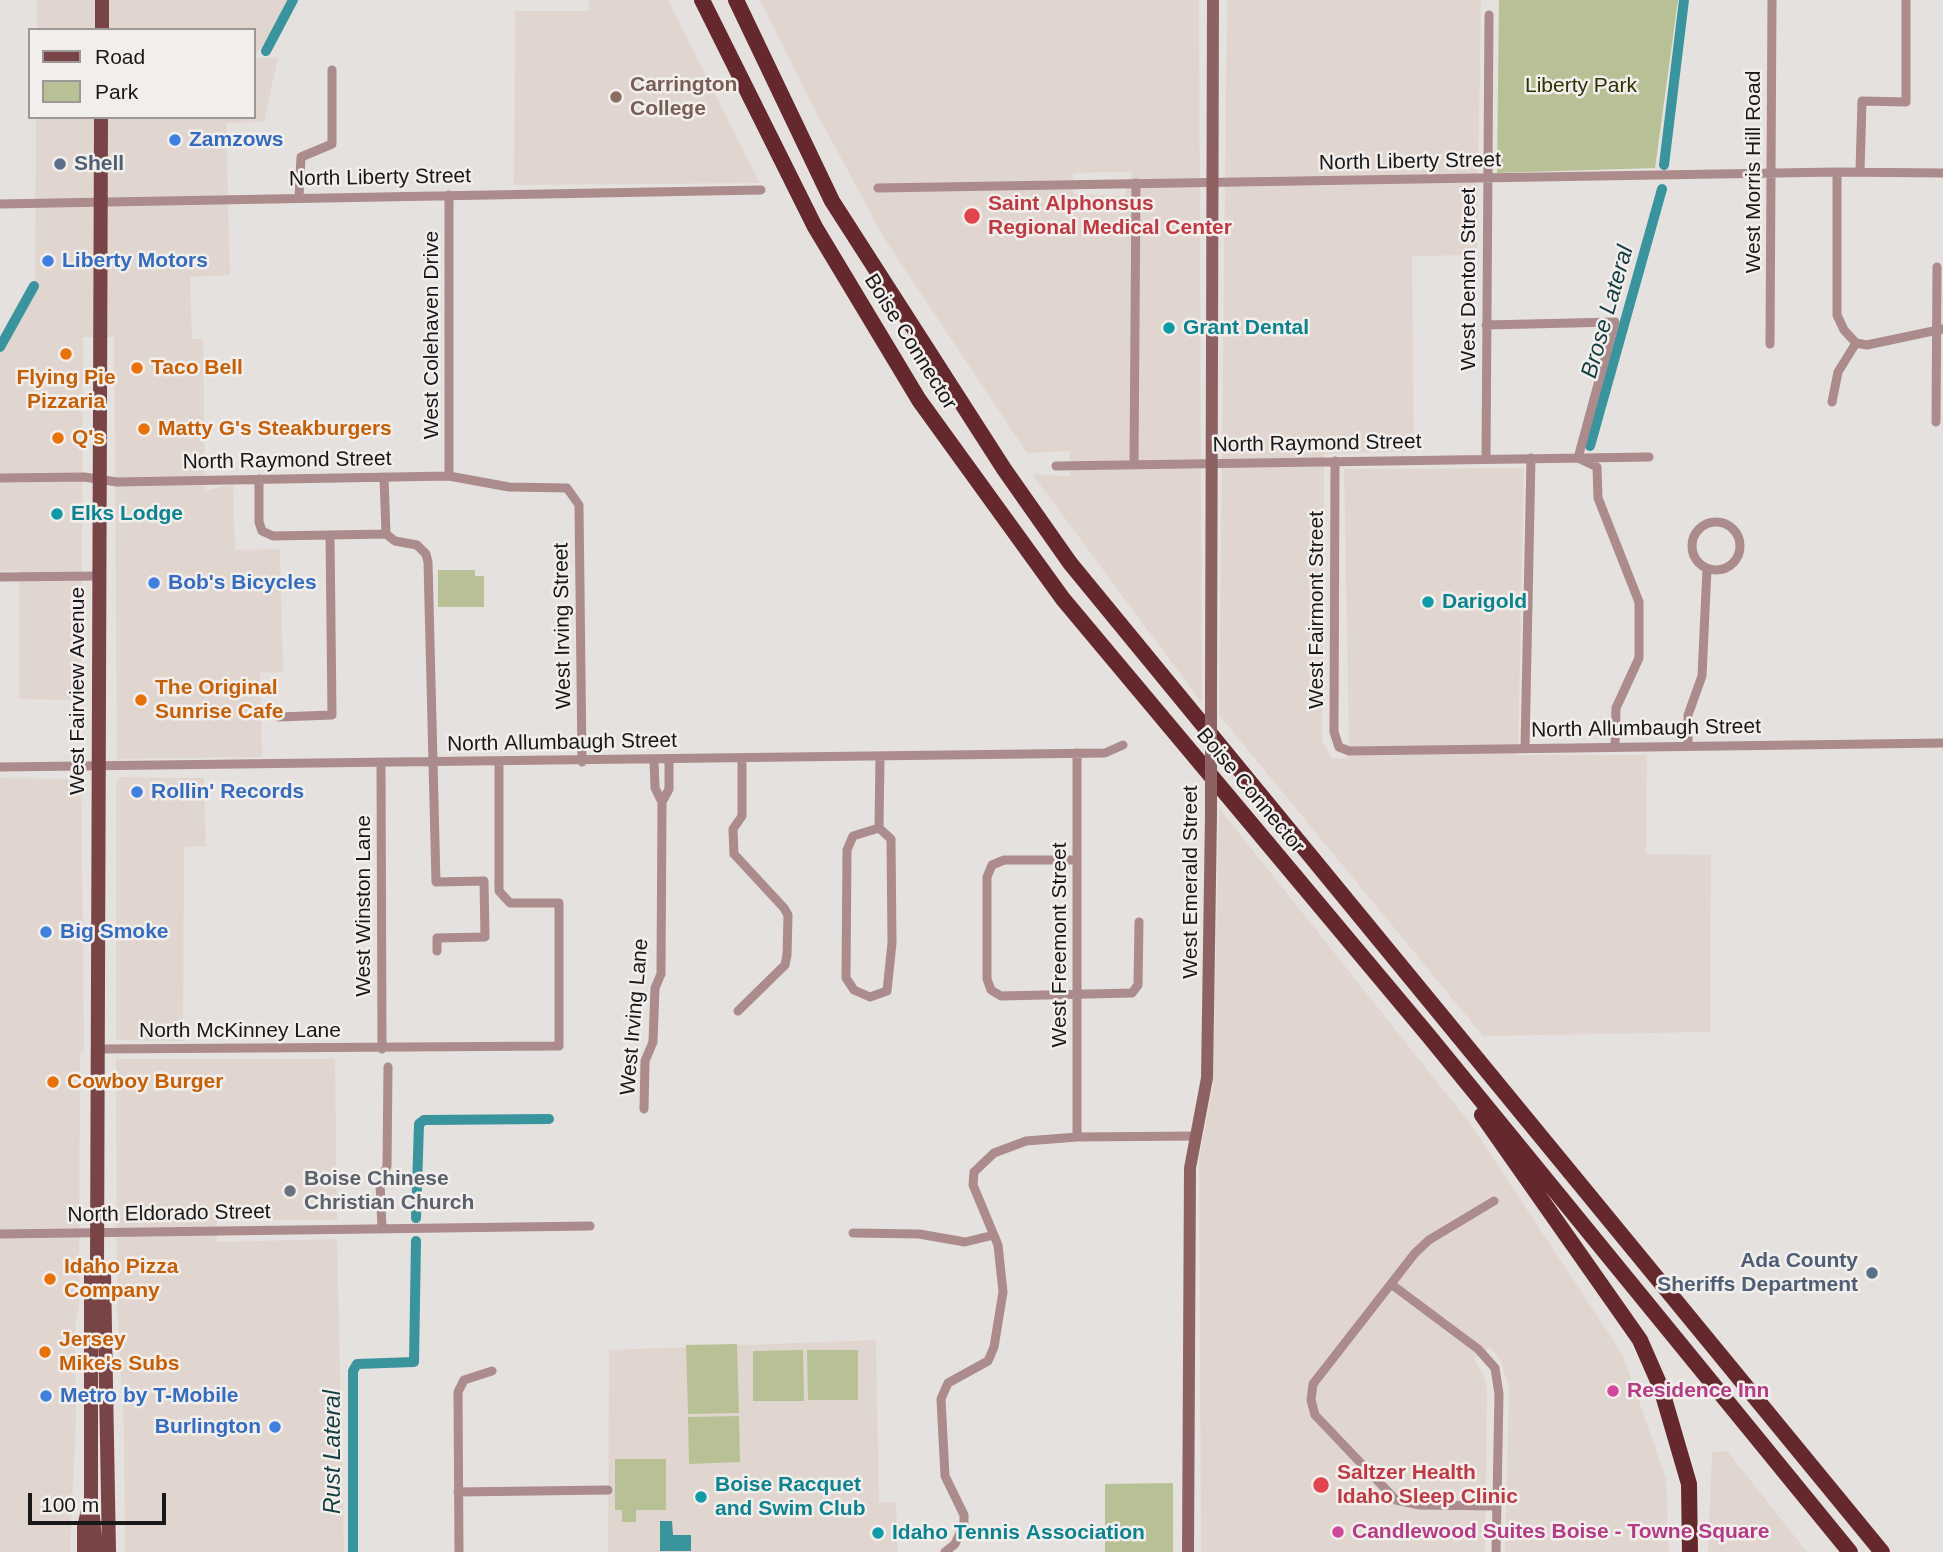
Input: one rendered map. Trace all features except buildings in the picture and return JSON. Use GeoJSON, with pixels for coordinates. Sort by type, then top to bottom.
{"type":"FeatureCollection","features":[{"type":"Feature","properties":{"kind":"highway","name":"Boise Connector"},"geometry":{"type":"LineString","coordinates":[[702,0],[815,227],[919,400],[1063,599],[1428,1035],[1850,1552]]}},
{"type":"Feature","properties":{"kind":"highway","name":"Boise Connector"},"geometry":{"type":"LineString","coordinates":[[736,0],[832,201],[994,454],[1070,563],[1882,1552]]}},
{"type":"Feature","properties":{"kind":"highway"},"geometry":{"type":"LineString","coordinates":[[1428,1035],[1640,1340],[1661,1388],[1689,1484],[1690,1552]]}},
{"type":"Feature","properties":{"kind":"main road"},"geometry":{"type":"LineString","coordinates":[[102,0],[102,28]]}},
{"type":"Feature","properties":{"kind":"main road","name":"West Emerald Street"},"geometry":{"type":"LineString","coordinates":[[1188,1552],[1190,1191],[1194,1136],[1208,1058],[1213,0]]}},
{"type":"Feature","properties":{"kind":"main road","name":"West Fairview Avenue"},"geometry":{"type":"LineString","coordinates":[[84,1552],[84,1527],[91,1498],[90,1276],[97,1265],[101,119]]}},
{"type":"Feature","properties":{"kind":"main road","name":"West Fairview Avenue"},"geometry":{"type":"LineString","coordinates":[[97,1265],[104,1274],[109,1552]]}},
{"type":"Feature","properties":{"kind":"main road"},"geometry":{"type":"LineString","coordinates":[[91,1498],[96,1552]]}},
{"type":"Feature","properties":{"kind":"street","name":"West Morris Hill Road"},"geometry":{"type":"LineString","coordinates":[[1770,344],[1772,0]]}},
{"type":"Feature","properties":{"kind":"street"},"geometry":{"type":"LineString","coordinates":[[1860,171],[1862,102],[1906,102],[1906,0]]}},
{"type":"Feature","properties":{"kind":"street","name":"West Denton Street"},"geometry":{"type":"LineString","coordinates":[[1486,459],[1489,15]]}},
{"type":"Feature","properties":{"kind":"street"},"geometry":{"type":"LineString","coordinates":[[299,197],[301,157],[331,144],[332,70]]}},
{"type":"Feature","properties":{"kind":"street","name":"North Liberty Street"},"geometry":{"type":"LineString","coordinates":[[878,188],[1860,171],[1943,173]]}},
{"type":"Feature","properties":{"kind":"street"},"geometry":{"type":"LineString","coordinates":[[1838,172],[1837,315],[1844,330],[1856,342],[1881,344],[1940,329]]}},
{"type":"Feature","properties":{"kind":"street"},"geometry":{"type":"LineString","coordinates":[[1135,464],[1136,183]]}},
{"type":"Feature","properties":{"kind":"street","name":"North Liberty Street"},"geometry":{"type":"LineString","coordinates":[[0,204],[761,190]]}},
{"type":"Feature","properties":{"kind":"street","name":"West Colehaven Drive"},"geometry":{"type":"LineString","coordinates":[[449,195],[449,476]]}},
{"type":"Feature","properties":{"kind":"street"},"geometry":{"type":"LineString","coordinates":[[1936,422],[1940,329],[1937,267]]}},
{"type":"Feature","properties":{"kind":"street"},"geometry":{"type":"LineString","coordinates":[[1486,325],[1615,323],[1578,458],[1597,467],[1598,498],[1639,602],[1639,658],[1616,708],[1615,747]]}},
{"type":"Feature","properties":{"kind":"street"},"geometry":{"type":"LineString","coordinates":[[1832,402],[1838,372],[1856,342]]}},
{"type":"Feature","properties":{"kind":"street","name":"North Raymond Street"},"geometry":{"type":"LineString","coordinates":[[1056,466],[1650,457]]}},
{"type":"Feature","properties":{"kind":"street"},"geometry":{"type":"LineString","coordinates":[[1525,748],[1531,458]]}},
{"type":"Feature","properties":{"kind":"street","name":"West Fairmont Street"},"geometry":{"type":"LineString","coordinates":[[1335,461],[1334,732],[1339,747],[1349,751]]}},
{"type":"Feature","properties":{"kind":"street","name":"North Raymond Street"},"geometry":{"type":"LineString","coordinates":[[0,478],[259,479],[449,476],[509,486],[560,486],[572,492]]}},
{"type":"Feature","properties":{"kind":"street"},"geometry":{"type":"LineString","coordinates":[[384,477],[386,534]]}},
{"type":"Feature","properties":{"kind":"street"},"geometry":{"type":"LineString","coordinates":[[259,479],[259,522],[262,531],[274,536],[386,534],[395,541],[417,544],[426,554],[436,882],[484,881],[485,937],[437,938],[437,951]]}},
{"type":"Feature","properties":{"kind":"street","name":"West Irving Street"},"geometry":{"type":"LineString","coordinates":[[572,492],[579,505],[582,762]]}},
{"type":"Feature","properties":{"kind":"street"},"geometry":{"type":"LineString","coordinates":[[1713,522],[1721,522],[1728,525],[1739,537],[1739,553],[1730,566],[1723,570],[1707,569],[1695,559],[1691,543],[1699,529],[1713,522]]}},
{"type":"Feature","properties":{"kind":"street"},"geometry":{"type":"LineString","coordinates":[[279,717],[332,715],[330,535]]}},
{"type":"Feature","properties":{"kind":"street"},"geometry":{"type":"LineString","coordinates":[[1688,746],[1688,715],[1702,676],[1707,569]]}},
{"type":"Feature","properties":{"kind":"street"},"geometry":{"type":"LineString","coordinates":[[0,577],[100,576]]}},
{"type":"Feature","properties":{"kind":"street","name":"North Allumbaugh Street"},"geometry":{"type":"LineString","coordinates":[[1349,751],[1943,743]]}},
{"type":"Feature","properties":{"kind":"street","name":"North Allumbaugh Street"},"geometry":{"type":"LineString","coordinates":[[0,767],[582,762],[1105,753],[1124,745]]}},
{"type":"Feature","properties":{"kind":"street","name":"West Freemont Street"},"geometry":{"type":"LineString","coordinates":[[1077,753],[1077,1137]]}},
{"type":"Feature","properties":{"kind":"street"},"geometry":{"type":"LineString","coordinates":[[879,828],[853,836],[847,850],[846,978],[854,990],[870,997],[887,992],[892,943],[891,839],[879,828],[880,756]]}},
{"type":"Feature","properties":{"kind":"street"},"geometry":{"type":"LineString","coordinates":[[738,1011],[785,965],[788,955],[788,915],[785,908],[734,853],[733,829],[742,816],[742,758]]}},
{"type":"Feature","properties":{"kind":"street","name":"West Irving Lane"},"geometry":{"type":"LineString","coordinates":[[654,759],[655,788],[662,802]]}},
{"type":"Feature","properties":{"kind":"street","name":"West Irving Lane"},"geometry":{"type":"LineString","coordinates":[[644,1109],[645,1061],[653,1042],[655,988],[661,974],[662,802],[668,789],[669,759]]}},
{"type":"Feature","properties":{"kind":"street","name":"North McKinney Lane"},"geometry":{"type":"LineString","coordinates":[[98,1049],[559,1046],[559,903],[510,903],[499,891],[499,761]]}},
{"type":"Feature","properties":{"kind":"street","name":"West Winston Lane"},"geometry":{"type":"LineString","coordinates":[[381,762],[382,1049]]}},
{"type":"Feature","properties":{"kind":"street"},"geometry":{"type":"LineString","coordinates":[[1077,860],[1004,860],[992,865],[987,877],[987,979],[992,990],[1001,996],[1132,992],[1138,985],[1139,922]]}},
{"type":"Feature","properties":{"kind":"street"},"geometry":{"type":"LineString","coordinates":[[382,1228],[380,1183],[387,1166],[388,1067]]}},
{"type":"Feature","properties":{"kind":"street"},"geometry":{"type":"LineString","coordinates":[[945,1552],[955,1544],[964,1524],[945,1476],[942,1399],[948,1383],[988,1361],[994,1347],[1003,1292],[1001,1263],[994,1235],[973,1185],[974,1172],[981,1162],[1026,1141],[1077,1137],[1194,1136]]}},
{"type":"Feature","properties":{"kind":"street"},"geometry":{"type":"LineString","coordinates":[[1494,1201],[1429,1240],[1391,1284],[1314,1384],[1311,1400],[1315,1415],[1395,1500],[1420,1505],[1497,1506]]}},
{"type":"Feature","properties":{"kind":"street","name":"North Eldorado Street"},"geometry":{"type":"LineString","coordinates":[[0,1234],[590,1226]]}},
{"type":"Feature","properties":{"kind":"street"},"geometry":{"type":"LineString","coordinates":[[853,1233],[919,1234],[965,1242],[994,1235]]}},
{"type":"Feature","properties":{"kind":"street"},"geometry":{"type":"LineString","coordinates":[[1391,1284],[1478,1349],[1494,1368],[1499,1394],[1496,1552]]}},
{"type":"Feature","properties":{"kind":"street"},"geometry":{"type":"LineString","coordinates":[[459,1552],[458,1392],[464,1380],[492,1371]]}},
{"type":"Feature","properties":{"kind":"street"},"geometry":{"type":"LineString","coordinates":[[458,1492],[608,1490]]}},
{"type":"Feature","properties":{"kind":"shaded area"},"geometry":{"type":"Polygon","coordinates":[[[37,0],[289,0],[279,24],[256,54],[256,28],[37,28],[37,0]]]}},
{"type":"Feature","properties":{"kind":"shaded area","name":"Carrington College"},"geometry":{"type":"Polygon","coordinates":[[[589,0],[668,0],[760,183],[514,185],[515,11],[589,11],[589,0]]]}},
{"type":"Feature","properties":{"kind":"shaded area"},"geometry":{"type":"Polygon","coordinates":[[[760,0],[1199,0],[1202,703],[1032,474],[1070,476],[1070,451],[1027,453],[884,238],[807,95],[760,0]],[[1132,172],[1073,173],[1073,194],[1124,196],[1132,172]]]}},
{"type":"Feature","properties":{"kind":"shaded area"},"geometry":{"type":"Polygon","coordinates":[[[1227,0],[1481,0],[1477,255],[1412,256],[1414,451],[1324,454],[1322,741],[1332,758],[1346,759],[1349,740],[1344,469],[1524,468],[1518,755],[1647,755],[1646,854],[1711,855],[1710,1032],[1483,1036],[1219,715],[1227,0]]]}},
{"type":"Feature","properties":{"kind":"shaded area"},"geometry":{"type":"Polygon","coordinates":[[[256,58],[278,58],[264,122],[226,123],[230,275],[190,277],[192,339],[203,339],[205,491],[233,484],[235,550],[280,549],[283,672],[260,673],[262,757],[117,759],[114,337],[83,337],[81,700],[19,699],[19,571],[0,571],[0,350],[35,286],[36,119],[256,119],[256,58]]]}},
{"type":"Feature","properties":{"kind":"shaded area"},"geometry":{"type":"Polygon","coordinates":[[[120,777],[204,778],[206,846],[184,847],[183,1041],[116,1040],[116,782],[120,777]]]}},
{"type":"Feature","properties":{"kind":"shaded area"},"geometry":{"type":"Polygon","coordinates":[[[0,778],[81,779],[84,1052],[80,1053],[79,1307],[75,1327],[76,1418],[70,1552],[0,1552],[0,778]]]}},
{"type":"Feature","properties":{"kind":"shaded area"},"geometry":{"type":"Polygon","coordinates":[[[1219,808],[1469,1122],[1623,1355],[1666,1479],[1669,1552],[1505,1552],[1509,1389],[1501,1361],[1490,1347],[1474,1359],[1487,1388],[1485,1552],[1201,1552],[1199,1159],[1213,1086],[1219,808]]]}},
{"type":"Feature","properties":{"kind":"shaded area"},"geometry":{"type":"Polygon","coordinates":[[[116,1059],[335,1059],[337,1220],[217,1220],[217,1242],[337,1239],[344,1552],[125,1552],[124,1435],[117,1305],[116,1059]]]}},
{"type":"Feature","properties":{"kind":"shaded area"},"geometry":{"type":"Polygon","coordinates":[[[876,1340],[879,1502],[896,1502],[898,1552],[608,1552],[609,1350],[876,1340]]]}},
{"type":"Feature","properties":{"kind":"shaded area"},"geometry":{"type":"Polygon","coordinates":[[[1727,1451],[1807,1552],[1708,1552],[1712,1452],[1727,1451]]]}},
{"type":"Feature","properties":{"kind":"green space","name":"Liberty Park"},"geometry":{"type":"Polygon","coordinates":[[[1499,0],[1678,0],[1655,168],[1497,173],[1499,0]]]}},
{"type":"Feature","properties":{"kind":"green space"},"geometry":{"type":"Polygon","coordinates":[[[438,570],[475,570],[475,576],[484,576],[484,607],[438,607],[438,570]]]}},
{"type":"Feature","properties":{"kind":"green space"},"geometry":{"type":"Polygon","coordinates":[[[737,1344],[739,1413],[688,1414],[686,1345],[737,1344]]]}},
{"type":"Feature","properties":{"kind":"green space"},"geometry":{"type":"Polygon","coordinates":[[[803,1350],[804,1401],[753,1401],[753,1351],[803,1350]]]}},
{"type":"Feature","properties":{"kind":"green space"},"geometry":{"type":"Polygon","coordinates":[[[807,1350],[858,1350],[858,1400],[808,1400],[807,1350]]]}},
{"type":"Feature","properties":{"kind":"green space"},"geometry":{"type":"Polygon","coordinates":[[[739,1416],[740,1462],[689,1464],[688,1417],[739,1416]]]}},
{"type":"Feature","properties":{"kind":"green space"},"geometry":{"type":"Polygon","coordinates":[[[615,1459],[666,1459],[666,1510],[636,1510],[636,1522],[622,1522],[622,1510],[615,1510],[615,1459]]]}},
{"type":"Feature","properties":{"kind":"green space"},"geometry":{"type":"Polygon","coordinates":[[[1173,1483],[1173,1552],[1105,1552],[1105,1484],[1173,1483]]]}},
{"type":"Feature","properties":{"kind":"water"},"geometry":{"type":"Polygon","coordinates":[[[660,1521],[672,1521],[673,1535],[691,1535],[691,1551],[660,1551],[660,1521]]]}},
{"type":"Feature","properties":{"kind":"waterway"},"geometry":{"type":"LineString","coordinates":[[266,51],[293,0]]}},
{"type":"Feature","properties":{"kind":"waterway","name":"Brose Lateral"},"geometry":{"type":"LineString","coordinates":[[1664,165],[1684,0]]}},
{"type":"Feature","properties":{"kind":"waterway","name":"Brose Lateral"},"geometry":{"type":"LineString","coordinates":[[1590,446],[1662,189]]}},
{"type":"Feature","properties":{"kind":"waterway"},"geometry":{"type":"LineString","coordinates":[[0,347],[34,286]]}},
{"type":"Feature","properties":{"kind":"waterway","name":"Rust Lateral"},"geometry":{"type":"LineString","coordinates":[[416,1218],[419,1124],[424,1120],[549,1119]]}},
{"type":"Feature","properties":{"kind":"waterway","name":"Rust Lateral"},"geometry":{"type":"LineString","coordinates":[[353,1552],[353,1371],[357,1364],[414,1362],[416,1241]]}},
{"type":"Feature","properties":{"kind":"place","name":"Carrington College"},"geometry":{"type":"Point","coordinates":[616,97]}},
{"type":"Feature","properties":{"kind":"place","name":"Zamzows"},"geometry":{"type":"Point","coordinates":[175,140]}},
{"type":"Feature","properties":{"kind":"place","name":"Shell"},"geometry":{"type":"Point","coordinates":[60,164]}},
{"type":"Feature","properties":{"kind":"place","name":"Saint Alphonsus Regional Medical Center"},"geometry":{"type":"Point","coordinates":[972,216]}},
{"type":"Feature","properties":{"kind":"place","name":"Liberty Motors"},"geometry":{"type":"Point","coordinates":[48,261]}},
{"type":"Feature","properties":{"kind":"place","name":"Grant Dental"},"geometry":{"type":"Point","coordinates":[1169,328]}},
{"type":"Feature","properties":{"kind":"place","name":"Flying Pie Pizzaria"},"geometry":{"type":"Point","coordinates":[66,354]}},
{"type":"Feature","properties":{"kind":"place","name":"Taco Bell"},"geometry":{"type":"Point","coordinates":[137,368]}},
{"type":"Feature","properties":{"kind":"place","name":"Matty G's Steakburgers"},"geometry":{"type":"Point","coordinates":[144,429]}},
{"type":"Feature","properties":{"kind":"place","name":"Q's"},"geometry":{"type":"Point","coordinates":[58,438]}},
{"type":"Feature","properties":{"kind":"place","name":"Elks Lodge"},"geometry":{"type":"Point","coordinates":[57,514]}},
{"type":"Feature","properties":{"kind":"place","name":"Bob's Bicycles"},"geometry":{"type":"Point","coordinates":[154,583]}},
{"type":"Feature","properties":{"kind":"place","name":"Darigold"},"geometry":{"type":"Point","coordinates":[1428,602]}},
{"type":"Feature","properties":{"kind":"place","name":"The Original Sunrise Cafe"},"geometry":{"type":"Point","coordinates":[141,700]}},
{"type":"Feature","properties":{"kind":"place","name":"Rollin' Records"},"geometry":{"type":"Point","coordinates":[137,792]}},
{"type":"Feature","properties":{"kind":"place","name":"Big Smoke"},"geometry":{"type":"Point","coordinates":[46,932]}},
{"type":"Feature","properties":{"kind":"place","name":"Cowboy Burger"},"geometry":{"type":"Point","coordinates":[53,1082]}},
{"type":"Feature","properties":{"kind":"place","name":"Boise Chinese Christian Church"},"geometry":{"type":"Point","coordinates":[290,1191]}},
{"type":"Feature","properties":{"kind":"place","name":"Ada County Sheriffs Department"},"geometry":{"type":"Point","coordinates":[1872,1273]}},
{"type":"Feature","properties":{"kind":"place","name":"Idaho Pizza Company"},"geometry":{"type":"Point","coordinates":[50,1279]}},
{"type":"Feature","properties":{"kind":"place","name":"Jersey Mike's Subs"},"geometry":{"type":"Point","coordinates":[45,1352]}},
{"type":"Feature","properties":{"kind":"place","name":"Residence Inn"},"geometry":{"type":"Point","coordinates":[1613,1391]}},
{"type":"Feature","properties":{"kind":"place","name":"Metro by T-Mobile"},"geometry":{"type":"Point","coordinates":[46,1396]}},
{"type":"Feature","properties":{"kind":"place","name":"Burlington"},"geometry":{"type":"Point","coordinates":[275,1427]}},
{"type":"Feature","properties":{"kind":"place","name":"Saltzer Health Idaho Sleep Clinic"},"geometry":{"type":"Point","coordinates":[1321,1485]}},
{"type":"Feature","properties":{"kind":"place","name":"Boise Racquet and Swim Club"},"geometry":{"type":"Point","coordinates":[701,1497]}},
{"type":"Feature","properties":{"kind":"place","name":"Candlewood Suites Boise - Towne Square"},"geometry":{"type":"Point","coordinates":[1338,1532]}},
{"type":"Feature","properties":{"kind":"place","name":"Idaho Tennis Association"},"geometry":{"type":"Point","coordinates":[878,1533]}}]}
